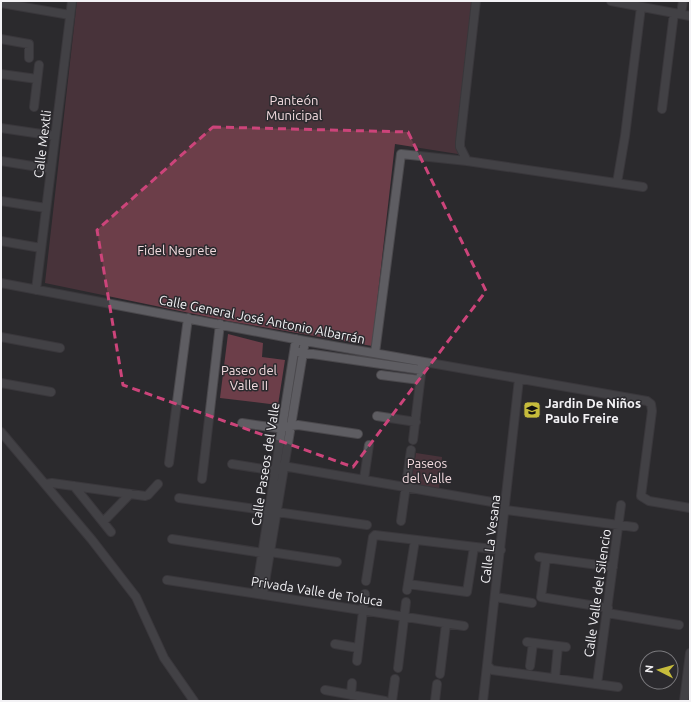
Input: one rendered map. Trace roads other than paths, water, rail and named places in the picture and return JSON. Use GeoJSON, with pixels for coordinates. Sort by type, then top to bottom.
{"type":"FeatureCollection","features":[{"type":"Feature","properties":{"kind":"street","name":"Calle Mextli"},"geometry":{"type":"LineString","coordinates":[[36,290],[72,1]]}},
{"type":"Feature","properties":{"kind":"street"},"geometry":{"type":"LineString","coordinates":[[467,160],[460,147],[460,142],[476,1]]}},
{"type":"Feature","properties":{"kind":"street"},"geometry":{"type":"LineString","coordinates":[[611,1],[690,16]]}},
{"type":"Feature","properties":{"kind":"street"},"geometry":{"type":"LineString","coordinates":[[662,109],[677,14],[683,1]]}},
{"type":"Feature","properties":{"kind":"street"},"geometry":{"type":"LineString","coordinates":[[1,3],[70,15]]}},
{"type":"Feature","properties":{"kind":"street"},"geometry":{"type":"LineString","coordinates":[[617,183],[625,136],[641,7]]}},
{"type":"Feature","properties":{"kind":"street"},"geometry":{"type":"LineString","coordinates":[[1,39],[29,44],[29,58]]}},
{"type":"Feature","properties":{"kind":"street"},"geometry":{"type":"LineString","coordinates":[[34,107],[39,65]]}},
{"type":"Feature","properties":{"kind":"street"},"geometry":{"type":"LineString","coordinates":[[1,74],[37,79]]}},
{"type":"Feature","properties":{"kind":"street"},"geometry":{"type":"LineString","coordinates":[[1,128],[55,136]]}},
{"type":"Feature","properties":{"kind":"street"},"geometry":{"type":"LineString","coordinates":[[375,352],[400,155],[407,153],[467,160],[643,187]]}},
{"type":"Feature","properties":{"kind":"street"},"geometry":{"type":"LineString","coordinates":[[1,161],[51,169]]}},
{"type":"Feature","properties":{"kind":"street"},"geometry":{"type":"LineString","coordinates":[[1,201],[46,208]]}},
{"type":"Feature","properties":{"kind":"street"},"geometry":{"type":"LineString","coordinates":[[1,241],[41,248]]}},
{"type":"Feature","properties":{"kind":"street","name":"Calle General José Antonio Albarrán"},"geometry":{"type":"LineString","coordinates":[[1,283],[305,341],[641,399],[651,404],[652,411],[641,494],[644,499],[690,508]]}},
{"type":"Feature","properties":{"kind":"street"},"geometry":{"type":"LineString","coordinates":[[169,463],[188,318]]}},
{"type":"Feature","properties":{"kind":"street"},"geometry":{"type":"LineString","coordinates":[[202,479],[220,324]]}},
{"type":"Feature","properties":{"kind":"street"},"geometry":{"type":"LineString","coordinates":[[1,337],[60,348]]}},
{"type":"Feature","properties":{"kind":"street","name":"Calle Paseos del Valle"},"geometry":{"type":"LineString","coordinates":[[260,594],[273,512],[283,466],[296,339]]}},
{"type":"Feature","properties":{"kind":"street","name":"Calle Paseos del Valle"},"geometry":{"type":"LineString","coordinates":[[273,512],[276,471],[305,341]]}},
{"type":"Feature","properties":{"kind":"street"},"geometry":{"type":"LineString","coordinates":[[294,351],[422,370]]}},
{"type":"Feature","properties":{"kind":"street"},"geometry":{"type":"LineString","coordinates":[[413,440],[423,362]]}},
{"type":"Feature","properties":{"kind":"street"},"geometry":{"type":"LineString","coordinates":[[381,375],[420,380]]}},
{"type":"Feature","properties":{"kind":"street","name":"Calle La Vesana"},"geometry":{"type":"LineString","coordinates":[[483,701],[502,550],[519,379]]}},
{"type":"Feature","properties":{"kind":"street"},"geometry":{"type":"LineString","coordinates":[[1,383],[51,392]]}},
{"type":"Feature","properties":{"kind":"street"},"geometry":{"type":"LineString","coordinates":[[377,416],[416,422]]}},
{"type":"Feature","properties":{"kind":"street"},"geometry":{"type":"LineString","coordinates":[[242,423],[358,434]]}},
{"type":"Feature","properties":{"kind":"street"},"geometry":{"type":"LineString","coordinates":[[1,432],[92,540],[136,597],[164,658],[194,701]]}},
{"type":"Feature","properties":{"kind":"street"},"geometry":{"type":"LineString","coordinates":[[364,479],[369,445]]}},
{"type":"Feature","properties":{"kind":"street"},"geometry":{"type":"LineString","coordinates":[[401,521],[411,450]]}},
{"type":"Feature","properties":{"kind":"street"},"geometry":{"type":"LineString","coordinates":[[232,464],[276,471]]}},
{"type":"Feature","properties":{"kind":"street"},"geometry":{"type":"LineString","coordinates":[[283,466],[492,502]]}},
{"type":"Feature","properties":{"kind":"street"},"geometry":{"type":"LineString","coordinates":[[46,484],[52,483],[146,496],[158,484]]}},
{"type":"Feature","properties":{"kind":"street"},"geometry":{"type":"LineString","coordinates":[[74,486],[111,532]]}},
{"type":"Feature","properties":{"kind":"street"},"geometry":{"type":"LineString","coordinates":[[103,522],[130,494]]}},
{"type":"Feature","properties":{"kind":"street"},"geometry":{"type":"LineString","coordinates":[[179,498],[367,525]]}},
{"type":"Feature","properties":{"kind":"street","name":"Calle Valle del Silencio"},"geometry":{"type":"LineString","coordinates":[[597,684],[608,611],[621,505]]}},
{"type":"Feature","properties":{"kind":"street"},"geometry":{"type":"LineString","coordinates":[[506,510],[634,527]]}},
{"type":"Feature","properties":{"kind":"street"},"geometry":{"type":"LineString","coordinates":[[366,581],[374,536],[502,550]]}},
{"type":"Feature","properties":{"kind":"street"},"geometry":{"type":"LineString","coordinates":[[172,539],[337,562]]}},
{"type":"Feature","properties":{"kind":"street"},"geometry":{"type":"LineString","coordinates":[[414,540],[408,587],[467,592],[474,546]]}},
{"type":"Feature","properties":{"kind":"street"},"geometry":{"type":"LineString","coordinates":[[613,567],[542,557],[541,597],[679,625]]}},
{"type":"Feature","properties":{"kind":"street","name":"Privada Valle de Toluca"},"geometry":{"type":"LineString","coordinates":[[167,580],[464,626]]}},
{"type":"Feature","properties":{"kind":"street"},"geometry":{"type":"LineString","coordinates":[[357,661],[365,594]]}},
{"type":"Feature","properties":{"kind":"street"},"geometry":{"type":"LineString","coordinates":[[495,597],[532,603]]}},
{"type":"Feature","properties":{"kind":"street"},"geometry":{"type":"LineString","coordinates":[[398,668],[406,602]]}},
{"type":"Feature","properties":{"kind":"street"},"geometry":{"type":"LineString","coordinates":[[440,674],[446,624]]}},
{"type":"Feature","properties":{"kind":"street"},"geometry":{"type":"LineString","coordinates":[[530,666],[530,643],[562,647],[555,678]]}},
{"type":"Feature","properties":{"kind":"street"},"geometry":{"type":"LineString","coordinates":[[335,644],[358,648]]}},
{"type":"Feature","properties":{"kind":"street"},"geometry":{"type":"LineString","coordinates":[[684,701],[690,653]]}},
{"type":"Feature","properties":{"kind":"street"},"geometry":{"type":"LineString","coordinates":[[488,666],[492,670],[618,687]]}},
{"type":"Feature","properties":{"kind":"street"},"geometry":{"type":"LineString","coordinates":[[392,701],[395,679]]}},
{"type":"Feature","properties":{"kind":"street"},"geometry":{"type":"LineString","coordinates":[[351,695],[352,683]]}},
{"type":"Feature","properties":{"kind":"street"},"geometry":{"type":"LineString","coordinates":[[435,701],[437,684]]}},
{"type":"Feature","properties":{"kind":"street"},"geometry":{"type":"LineString","coordinates":[[325,690],[385,701]]}},
{"type":"Feature","properties":{"kind":"place","name":"Jardin De Niños Paulo Freire"},"geometry":{"type":"Point","coordinates":[532,410]}},
{"type":"Feature","properties":{"kind":"park label","name":"Panteón Municipal"},"geometry":{"type":"Point","coordinates":[294,108]}},
{"type":"Feature","properties":{"kind":"park label","name":"Fidel Negrete"},"geometry":{"type":"Point","coordinates":[177,250]}},
{"type":"Feature","properties":{"kind":"park label","name":"Paseo del Valle II"},"geometry":{"type":"Point","coordinates":[249,378]}},
{"type":"Feature","properties":{"kind":"park label","name":"Paseos del Valle"},"geometry":{"type":"Point","coordinates":[427,470]}}]}
